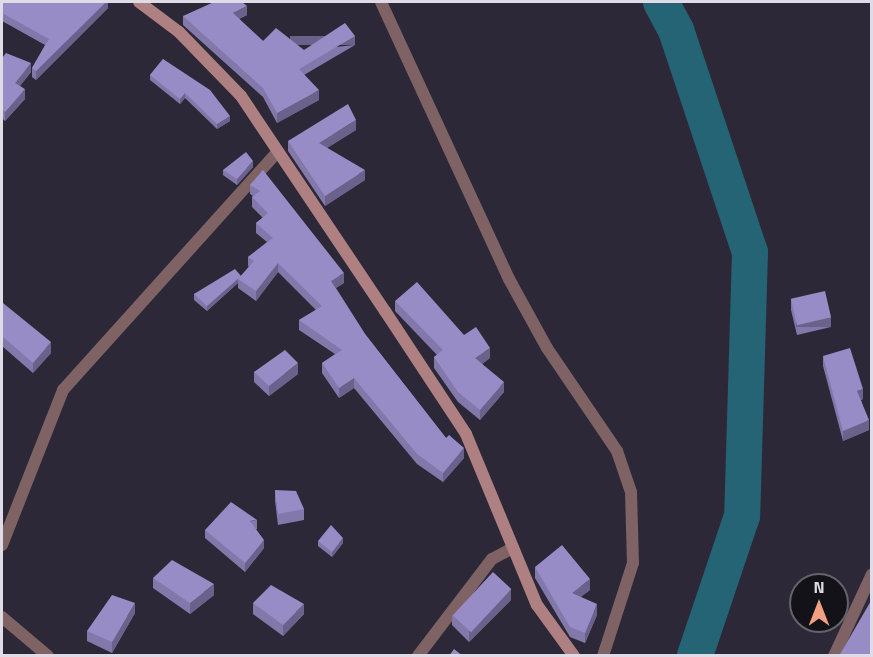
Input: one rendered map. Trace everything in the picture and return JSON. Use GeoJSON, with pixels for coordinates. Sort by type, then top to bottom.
{"type":"FeatureCollection","features":[{"type":"Feature","properties":{"kind":"main road"},"geometry":{"type":"LineString","coordinates":[[140,2],[179,32],[241,96],[466,434],[537,605],[574,656]]}},
{"type":"Feature","properties":{"kind":"street"},"geometry":{"type":"LineString","coordinates":[[381,2],[509,279],[547,348],[617,451],[631,492],[633,563],[603,656]]}},
{"type":"Feature","properties":{"kind":"street"},"geometry":{"type":"LineString","coordinates":[[2,545],[63,390],[277,152]]}},
{"type":"Feature","properties":{"kind":"street"},"geometry":{"type":"LineString","coordinates":[[418,656],[492,559],[513,548]]}},
{"type":"Feature","properties":{"kind":"street"},"geometry":{"type":"LineString","coordinates":[[834,656],[872,574]]}},
{"type":"Feature","properties":{"kind":"street"},"geometry":{"type":"LineString","coordinates":[[2,617],[48,656]]}},
{"type":"Feature","properties":{"kind":"building"},"geometry":{"type":"Polygon","coordinates":[[[2,2],[106,2],[36,71],[32,68],[49,39],[2,13],[2,2]]]}},
{"type":"Feature","properties":{"kind":"building"},"geometry":{"type":"Polygon","coordinates":[[[214,2],[242,2],[247,6],[233,13],[263,41],[276,28],[304,50],[345,23],[355,36],[299,69],[319,90],[277,113],[263,88],[183,16],[214,2]]]}},
{"type":"Feature","properties":{"kind":"building"},"geometry":{"type":"Polygon","coordinates":[[[6,53],[31,63],[15,83],[25,89],[5,112],[2,109],[2,58],[6,53]]]}},
{"type":"Feature","properties":{"kind":"building"},"geometry":{"type":"Polygon","coordinates":[[[163,59],[210,90],[230,116],[217,124],[185,93],[180,99],[150,75],[163,59]]]}},
{"type":"Feature","properties":{"kind":"building"},"geometry":{"type":"Polygon","coordinates":[[[348,104],[356,120],[319,143],[365,170],[325,196],[288,141],[348,104]]]}},
{"type":"Feature","properties":{"kind":"building"},"geometry":{"type":"Polygon","coordinates":[[[246,152],[253,161],[237,179],[223,170],[246,152]]]}},
{"type":"Feature","properties":{"kind":"building"},"geometry":{"type":"Polygon","coordinates":[[[263,170],[344,273],[331,281],[365,334],[446,438],[449,435],[464,448],[443,473],[417,454],[354,378],[339,388],[322,363],[342,350],[299,320],[322,306],[278,263],[256,291],[238,279],[254,261],[248,257],[273,238],[256,223],[268,213],[252,197],[260,191],[250,185],[263,170]]]}},
{"type":"Feature","properties":{"kind":"building"},"geometry":{"type":"Polygon","coordinates":[[[235,269],[241,276],[207,306],[194,294],[235,269]]]}},
{"type":"Feature","properties":{"kind":"building"},"geometry":{"type":"Polygon","coordinates":[[[417,282],[464,335],[476,327],[490,348],[475,358],[504,382],[480,410],[458,392],[434,357],[443,350],[395,301],[417,282]]]}},
{"type":"Feature","properties":{"kind":"building"},"geometry":{"type":"Polygon","coordinates":[[[825,291],[831,317],[797,325],[791,299],[825,291]]]}},
{"type":"Feature","properties":{"kind":"building"},"geometry":{"type":"Polygon","coordinates":[[[3,303],[51,342],[33,363],[2,336],[3,303]]]}},
{"type":"Feature","properties":{"kind":"building"},"geometry":{"type":"Polygon","coordinates":[[[850,348],[863,389],[857,391],[869,420],[843,431],[823,356],[850,348]]]}},
{"type":"Feature","properties":{"kind":"building"},"geometry":{"type":"Polygon","coordinates":[[[285,350],[298,363],[269,386],[254,372],[285,350]]]}},
{"type":"Feature","properties":{"kind":"building"},"geometry":{"type":"Polygon","coordinates":[[[275,490],[296,491],[304,509],[278,514],[275,490]]]}},
{"type":"Feature","properties":{"kind":"building"},"geometry":{"type":"Polygon","coordinates":[[[231,502],[257,520],[250,521],[264,540],[245,563],[205,530],[231,502]]]}},
{"type":"Feature","properties":{"kind":"building"},"geometry":{"type":"Polygon","coordinates":[[[331,525],[343,538],[332,552],[318,541],[331,525]]]}},
{"type":"Feature","properties":{"kind":"building"},"geometry":{"type":"Polygon","coordinates":[[[562,545],[590,579],[572,593],[597,604],[585,633],[570,627],[535,567],[562,545]]]}},
{"type":"Feature","properties":{"kind":"building"},"geometry":{"type":"Polygon","coordinates":[[[172,560],[214,584],[190,603],[153,578],[172,560]]]}},
{"type":"Feature","properties":{"kind":"building"},"geometry":{"type":"Polygon","coordinates":[[[493,572],[511,589],[471,632],[453,615],[493,572]]]}},
{"type":"Feature","properties":{"kind":"building"},"geometry":{"type":"Polygon","coordinates":[[[271,585],[304,604],[283,625],[253,603],[271,585]]]}},
{"type":"Feature","properties":{"kind":"building"},"geometry":{"type":"Polygon","coordinates":[[[112,595],[135,603],[112,642],[87,631],[112,595]]]}},
{"type":"Feature","properties":{"kind":"building"},"geometry":{"type":"Polygon","coordinates":[[[872,599],[872,656],[839,656],[872,599]]]}},
{"type":"Feature","properties":{"kind":"building"},"geometry":{"type":"Polygon","coordinates":[[[454,649],[463,656],[449,656],[454,649]]]}},
{"type":"Feature","properties":{"kind":"waterway"},"geometry":{"type":"LineString","coordinates":[[661,2],[676,30],[750,252],[742,516],[695,656]]}}]}
